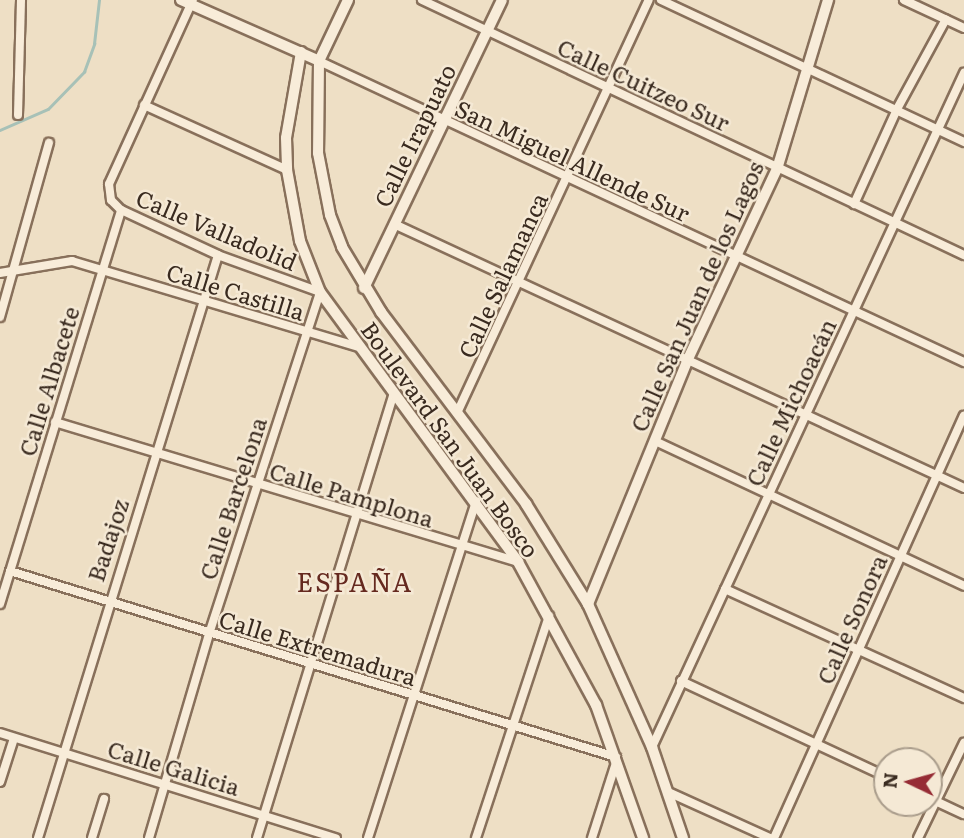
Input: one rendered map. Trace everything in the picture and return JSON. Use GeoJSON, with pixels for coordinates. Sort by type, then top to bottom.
{"type":"FeatureCollection","features":[{"type":"Feature","properties":{"kind":"street"},"geometry":{"type":"LineString","coordinates":[[18,115],[21,0]]}},
{"type":"Feature","properties":{"kind":"street"},"geometry":{"type":"LineString","coordinates":[[287,170],[144,106],[188,1],[319,61],[348,0]]}},
{"type":"Feature","properties":{"kind":"street","name":"Calle Cuitzeo Sur"},"geometry":{"type":"LineString","coordinates":[[422,0],[964,255]]}},
{"type":"Feature","properties":{"kind":"street","name":"Calle Irapuato"},"geometry":{"type":"LineString","coordinates":[[364,288],[502,0]]}},
{"type":"Feature","properties":{"kind":"street","name":"Calle Salamanca"},"geometry":{"type":"LineString","coordinates":[[457,413],[649,0]]}},
{"type":"Feature","properties":{"kind":"street"},"geometry":{"type":"LineString","coordinates":[[661,0],[964,142]]}},
{"type":"Feature","properties":{"kind":"street","name":"Calle San Juan de los Lagos"},"geometry":{"type":"LineString","coordinates":[[589,604],[687,361],[777,169],[828,0]]}},
{"type":"Feature","properties":{"kind":"street"},"geometry":{"type":"LineString","coordinates":[[904,0],[964,28]]}},
{"type":"Feature","properties":{"kind":"street"},"geometry":{"type":"LineString","coordinates":[[854,204],[897,109],[946,19]]}},
{"type":"Feature","properties":{"kind":"street","name":"Boulevard San Juan Bosco"},"geometry":{"type":"LineString","coordinates":[[301,52],[286,138],[287,170],[300,241],[320,292],[358,347],[476,501],[518,562],[583,676],[617,758],[643,838]]}},
{"type":"Feature","properties":{"kind":"street","name":"San Miguel Allende Sur"},"geometry":{"type":"LineString","coordinates":[[319,61],[964,362]]}},
{"type":"Feature","properties":{"kind":"street","name":"Boulevard San Juan Bosco"},"geometry":{"type":"LineString","coordinates":[[319,61],[323,187],[342,247],[364,288],[526,504],[589,604],[652,747],[684,838]]}},
{"type":"Feature","properties":{"kind":"street","name":"Calle Michoacán"},"geometry":{"type":"LineString","coordinates":[[652,747],[964,74]]}},
{"type":"Feature","properties":{"kind":"street","name":"Calle Valladolid"},"geometry":{"type":"LineString","coordinates":[[144,106],[109,190],[121,210],[218,255],[320,292]]}},
{"type":"Feature","properties":{"kind":"street"},"geometry":{"type":"LineString","coordinates":[[0,317],[49,143]]}},
{"type":"Feature","properties":{"kind":"street","name":"Calle Albacete"},"geometry":{"type":"LineString","coordinates":[[0,604],[121,210]]}},
{"type":"Feature","properties":{"kind":"street"},"geometry":{"type":"LineString","coordinates":[[394,224],[964,488]]}},
{"type":"Feature","properties":{"kind":"street","name":"Badajoz"},"geometry":{"type":"LineString","coordinates":[[38,838],[108,601],[205,303],[218,255]]}},
{"type":"Feature","properties":{"kind":"street","name":"Calle Castilla"},"geometry":{"type":"LineString","coordinates":[[0,273],[59,260],[103,268],[205,303],[358,347]]}},
{"type":"Feature","properties":{"kind":"street","name":"Calle Barcelona"},"geometry":{"type":"LineString","coordinates":[[149,838],[209,634],[320,292]]}},
{"type":"Feature","properties":{"kind":"street"},"geometry":{"type":"LineString","coordinates":[[257,838],[309,664],[359,516],[394,393]]}},
{"type":"Feature","properties":{"kind":"street","name":"Calle Sonora"},"geometry":{"type":"LineString","coordinates":[[772,838],[818,743],[964,416]]}},
{"type":"Feature","properties":{"kind":"street","name":"Calle Pamplona"},"geometry":{"type":"LineString","coordinates":[[55,422],[459,547],[518,562]]}},
{"type":"Feature","properties":{"kind":"street"},"geometry":{"type":"LineString","coordinates":[[655,441],[964,586]]}},
{"type":"Feature","properties":{"kind":"street"},"geometry":{"type":"LineString","coordinates":[[368,838],[411,696],[476,501]]}},
{"type":"Feature","properties":{"kind":"street","name":"Calle Extremadura"},"geometry":{"type":"LineString","coordinates":[[10,571],[617,758]]}},
{"type":"Feature","properties":{"kind":"street"},"geometry":{"type":"LineString","coordinates":[[725,589],[964,698]]}},
{"type":"Feature","properties":{"kind":"street"},"geometry":{"type":"LineString","coordinates":[[476,838],[510,727],[549,616]]}},
{"type":"Feature","properties":{"kind":"street"},"geometry":{"type":"LineString","coordinates":[[681,681],[873,771]]}},
{"type":"Feature","properties":{"kind":"street","name":"Calle Galicia"},"geometry":{"type":"LineString","coordinates":[[0,733],[336,838]]}},
{"type":"Feature","properties":{"kind":"street"},"geometry":{"type":"LineString","coordinates":[[0,782],[14,738]]}},
{"type":"Feature","properties":{"kind":"street"},"geometry":{"type":"LineString","coordinates":[[943,780],[964,743]]}},
{"type":"Feature","properties":{"kind":"street"},"geometry":{"type":"LineString","coordinates":[[592,838],[617,758]]}},
{"type":"Feature","properties":{"kind":"street"},"geometry":{"type":"LineString","coordinates":[[668,792],[772,838]]}},
{"type":"Feature","properties":{"kind":"street"},"geometry":{"type":"LineString","coordinates":[[92,838],[104,799]]}},
{"type":"Feature","properties":{"kind":"street"},"geometry":{"type":"LineString","coordinates":[[943,805],[964,814]]}},
{"type":"Feature","properties":{"kind":"street"},"geometry":{"type":"LineString","coordinates":[[918,838],[926,817]]}},
{"type":"Feature","properties":{"kind":"waterway"},"geometry":{"type":"LineString","coordinates":[[0,130],[48,109],[84,72],[94,44],[99,0]]}},
{"type":"Feature","properties":{"kind":"district","name":"ESPAÑA"},"geometry":{"type":"Point","coordinates":[355,581]}}]}
